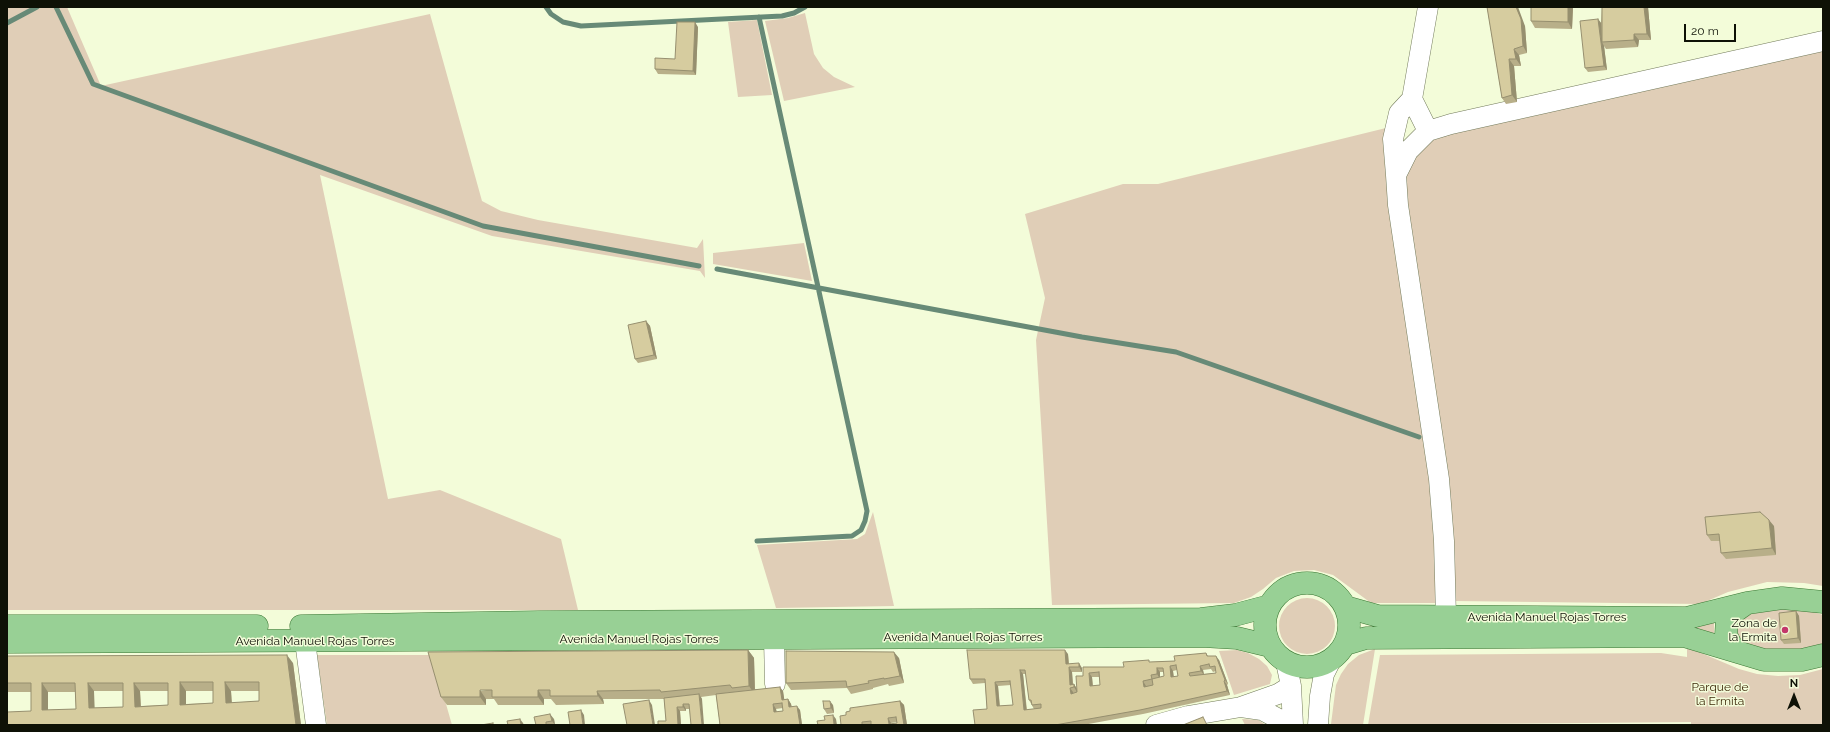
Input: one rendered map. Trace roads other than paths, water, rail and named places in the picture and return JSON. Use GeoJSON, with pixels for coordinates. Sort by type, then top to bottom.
{"type":"FeatureCollection","features":[{"type":"Feature","properties":{"kind":"main road"},"geometry":{"type":"LineString","coordinates":[[1301,583],[1314,583],[1327,587],[1338,596],[1346,607],[1350,619],[1350,632],[1346,644],[1331,660],[1320,666],[1309,668],[1286,662],[1277,655],[1270,646],[1265,634],[1265,620],[1269,606],[1277,595],[1288,587],[1301,583]]}},
{"type":"Feature","properties":{"kind":"main road","name":"Avenida Manuel Rojas Torres"},"geometry":{"type":"LineString","coordinates":[[1346,607],[1378,616],[1687,618],[1747,604],[1782,598],[1823,602]]}},
{"type":"Feature","properties":{"kind":"main road"},"geometry":{"type":"LineString","coordinates":[[1734,651],[1726,635],[1727,617],[1747,604]]}},
{"type":"Feature","properties":{"kind":"main road","name":"Avenida Manuel Rojas Torres"},"geometry":{"type":"LineString","coordinates":[[7,626],[280,626],[539,622],[1201,619],[1235,615],[1269,606]]}},
{"type":"Feature","properties":{"kind":"main road","name":"Avenida Manuel Rojas Torres"},"geometry":{"type":"LineString","coordinates":[[7,642],[1202,636],[1237,638],[1270,646]]}},
{"type":"Feature","properties":{"kind":"main road","name":"Avenida Manuel Rojas Torres"},"geometry":{"type":"LineString","coordinates":[[1346,644],[1366,638],[1684,636],[1764,660],[1802,660],[1823,655]]}},
{"type":"Feature","properties":{"kind":"street"},"geometry":{"type":"LineString","coordinates":[[1428,7],[1412,99],[1399,113],[1393,139],[1399,213],[1439,479],[1444,541],[1446,616]]}},
{"type":"Feature","properties":{"kind":"street"},"geometry":{"type":"LineString","coordinates":[[1396,175],[1408,151],[1428,131],[1452,124],[1823,41]]}},
{"type":"Feature","properties":{"kind":"street"},"geometry":{"type":"LineString","coordinates":[[1412,99],[1428,131]]}},
{"type":"Feature","properties":{"kind":"street"},"geometry":{"type":"LineString","coordinates":[[774,638],[775,684]]}},
{"type":"Feature","properties":{"kind":"street"},"geometry":{"type":"LineString","coordinates":[[305,641],[316,725]]}},
{"type":"Feature","properties":{"kind":"street"},"geometry":{"type":"LineString","coordinates":[[1318,725],[1320,696],[1324,674],[1331,660]]}},
{"type":"Feature","properties":{"kind":"street"},"geometry":{"type":"LineString","coordinates":[[1286,662],[1291,686],[1294,725]]}},
{"type":"Feature","properties":{"kind":"street"},"geometry":{"type":"LineString","coordinates":[[1156,725],[1188,716],[1241,707],[1278,694],[1291,686]]}},
{"type":"Feature","properties":{"kind":"street"},"geometry":{"type":"LineString","coordinates":[[1241,707],[1262,710],[1290,725]]}},
{"type":"Feature","properties":{"kind":"waterway"},"geometry":{"type":"LineString","coordinates":[[7,23],[37,7]]}},
{"type":"Feature","properties":{"kind":"waterway"},"geometry":{"type":"LineString","coordinates":[[56,7],[93,84],[483,226],[699,266]]}},
{"type":"Feature","properties":{"kind":"waterway"},"geometry":{"type":"LineString","coordinates":[[546,7],[551,14],[563,22],[581,26],[782,16],[794,13],[805,7]]}},
{"type":"Feature","properties":{"kind":"waterway"},"geometry":{"type":"LineString","coordinates":[[757,541],[852,536],[861,530],[867,511],[759,17]]}},
{"type":"Feature","properties":{"kind":"waterway"},"geometry":{"type":"LineString","coordinates":[[717,269],[1082,337],[1176,352],[1419,437]]}},
{"type":"Feature","properties":{"kind":"place","name":"Zona de la Ermita"},"geometry":{"type":"Point","coordinates":[1785,630]}},
{"type":"Feature","properties":{"kind":"park label","name":"Parque de la Ermita"},"geometry":{"type":"Point","coordinates":[1720,694]}}]}
